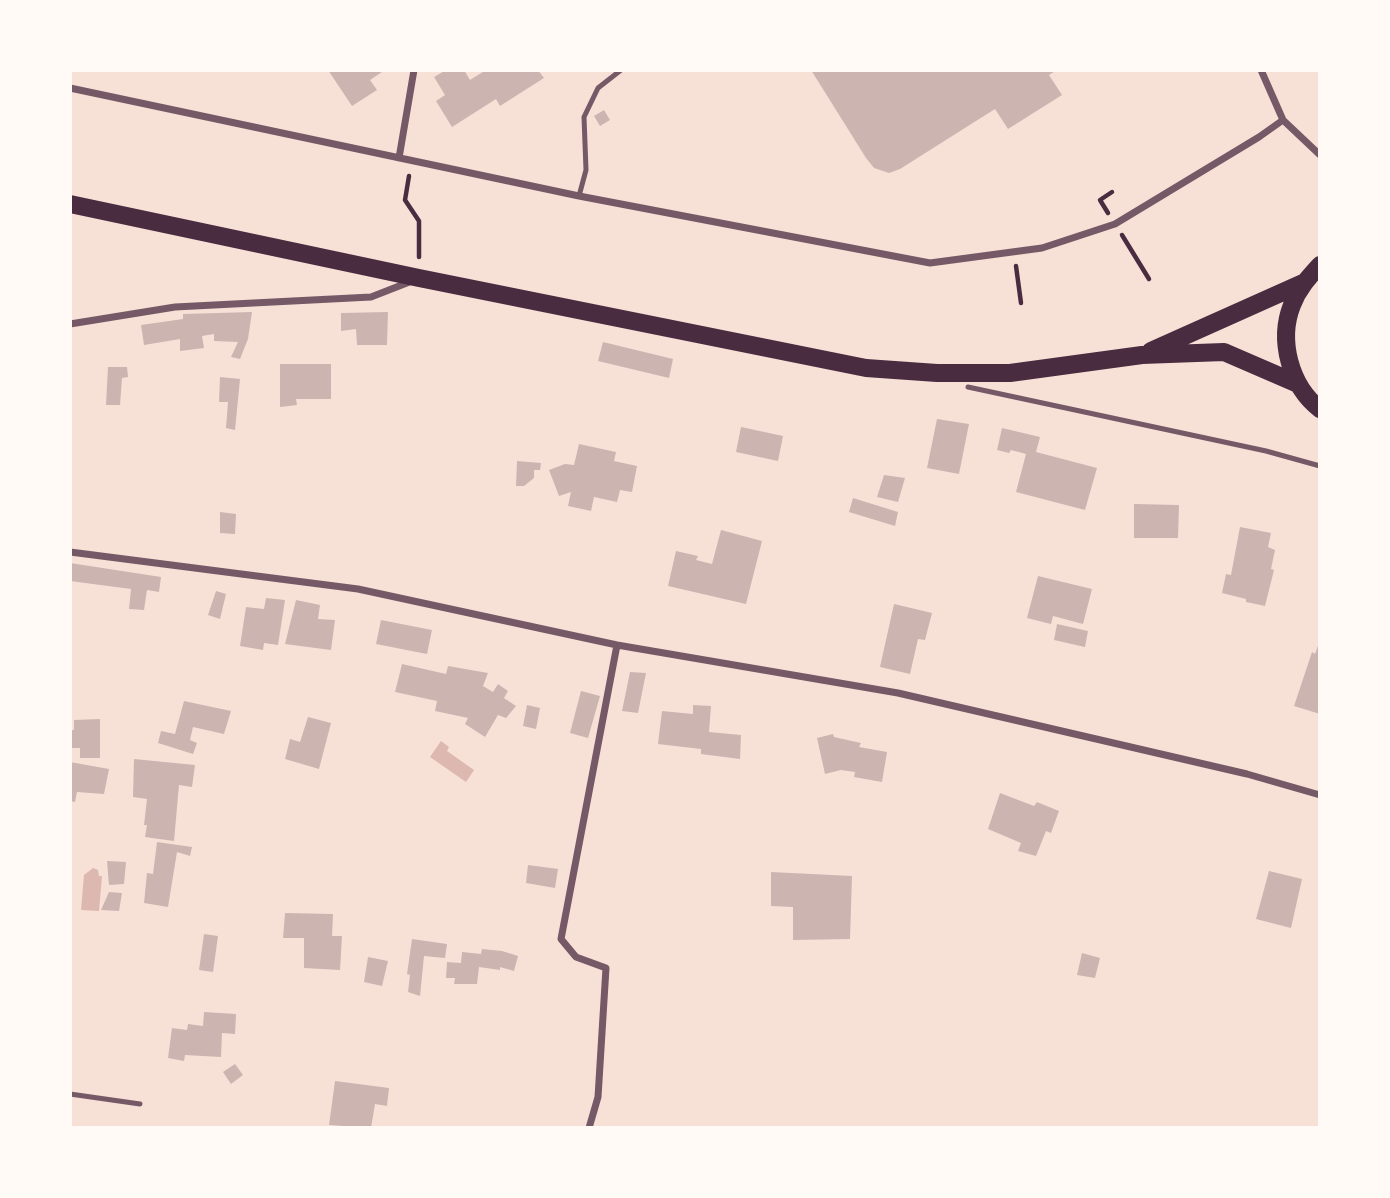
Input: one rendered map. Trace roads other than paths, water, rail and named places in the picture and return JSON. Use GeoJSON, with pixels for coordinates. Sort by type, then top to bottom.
{"type":"FeatureCollection","features":[{"type":"Feature","properties":{"kind":"main road"},"geometry":{"type":"LineString","coordinates":[[70,204],[866,368],[937,373],[1010,373],[1142,355],[1224,352],[1298,384]]}},
{"type":"Feature","properties":{"kind":"main road"},"geometry":{"type":"LineString","coordinates":[[1320,265],[1303,283],[1291,307],[1286,333],[1288,359],[1298,384],[1320,409]]}},
{"type":"Feature","properties":{"kind":"main road"},"geometry":{"type":"LineString","coordinates":[[1142,355],[1303,283]]}},
{"type":"Feature","properties":{"kind":"street"},"geometry":{"type":"LineString","coordinates":[[399,158],[414,70]]}},
{"type":"Feature","properties":{"kind":"street"},"geometry":{"type":"LineString","coordinates":[[1261,70],[1283,120],[1320,155]]}},
{"type":"Feature","properties":{"kind":"street"},"geometry":{"type":"LineString","coordinates":[[70,88],[579,196],[930,263],[1042,248],[1115,224],[1283,120]]}},
{"type":"Feature","properties":{"kind":"street"},"geometry":{"type":"LineString","coordinates":[[70,324],[175,307],[371,297],[419,278]]}},
{"type":"Feature","properties":{"kind":"street"},"geometry":{"type":"LineString","coordinates":[[70,552],[358,589],[617,645],[898,693],[1247,774],[1320,795]]}},
{"type":"Feature","properties":{"kind":"street"},"geometry":{"type":"LineString","coordinates":[[589,1128],[598,1097],[606,968],[576,957],[561,939],[617,645]]}},
{"type":"Feature","properties":{"kind":"lane"},"geometry":{"type":"LineString","coordinates":[[579,196],[586,170],[584,117],[598,88],[621,70]]}},
{"type":"Feature","properties":{"kind":"lane"},"geometry":{"type":"LineString","coordinates":[[968,387],[1266,451],[1320,466]]}},
{"type":"Feature","properties":{"kind":"lane"},"geometry":{"type":"LineString","coordinates":[[70,1094],[139,1104]]}}]}
